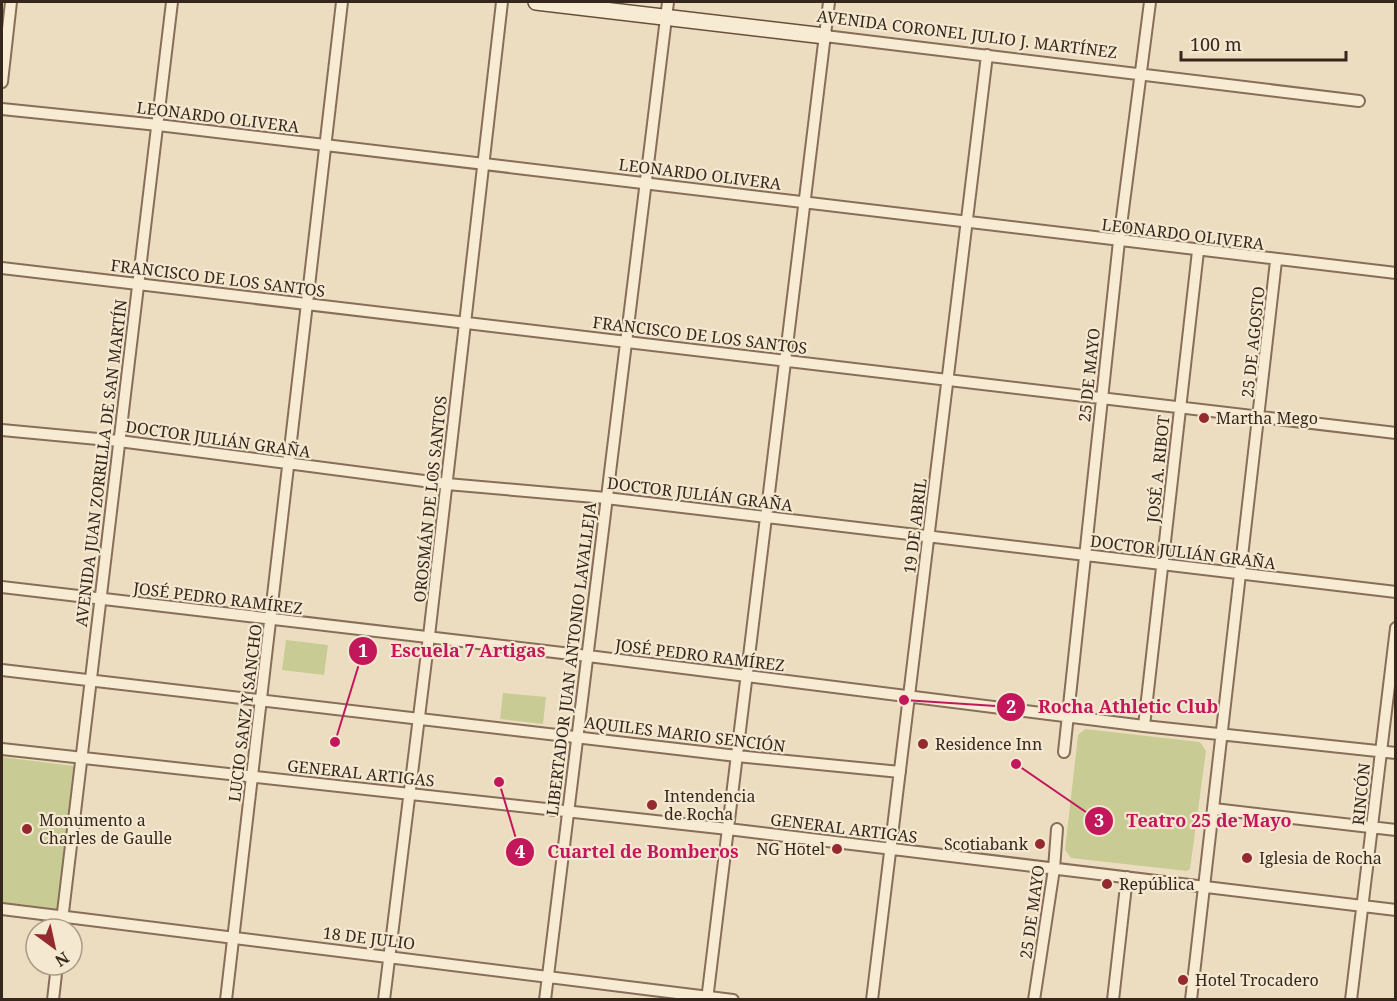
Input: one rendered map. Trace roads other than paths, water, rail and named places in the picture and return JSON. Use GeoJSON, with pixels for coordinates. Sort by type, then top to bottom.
{"type":"FeatureCollection","features":[{"type":"Feature","properties":{"kind":"street"},"geometry":{"type":"LineString","coordinates":[[2,82],[11,2]]}},
{"type":"Feature","properties":{"kind":"street","name":"AVENIDA JUAN ZORRILLA DE SAN MARTÍN"},"geometry":{"type":"LineString","coordinates":[[63,917],[89,680],[172,2]]}},
{"type":"Feature","properties":{"kind":"street","name":"LUCIO SANZ Y SANCHO"},"geometry":{"type":"LineString","coordinates":[[226,999],[342,2]]}},
{"type":"Feature","properties":{"kind":"street","name":"OROSMÁN DE LOS SANTOS"},"geometry":{"type":"LineString","coordinates":[[384,999],[447,484],[502,2]]}},
{"type":"Feature","properties":{"kind":"street","name":"AVENIDA CORONEL JULIO J. MARTÍNEZ"},"geometry":{"type":"LineString","coordinates":[[536,2],[1142,73],[1359,101]]}},
{"type":"Feature","properties":{"kind":"street","name":"LIBERTADOR JUAN ANTONIO LAVALLEJA"},"geometry":{"type":"LineString","coordinates":[[545,999],[668,2]]}},
{"type":"Feature","properties":{"kind":"street"},"geometry":{"type":"LineString","coordinates":[[707,998],[829,2]]}},
{"type":"Feature","properties":{"kind":"street","name":"25 DE MAYO"},"geometry":{"type":"LineString","coordinates":[[1064,752],[1119,241],[1150,2]]}},
{"type":"Feature","properties":{"kind":"street","name":"19 DE ABRIL"},"geometry":{"type":"LineString","coordinates":[[872,999],[987,55]]}},
{"type":"Feature","properties":{"kind":"street","name":"LEONARDO OLIVERA"},"geometry":{"type":"LineString","coordinates":[[2,109],[158,125],[806,202],[1276,261],[1395,273]]}},
{"type":"Feature","properties":{"kind":"street","name":"JOSÉ A. RIBOT"},"geometry":{"type":"LineString","coordinates":[[1144,726],[1198,251]]}},
{"type":"Feature","properties":{"kind":"street","name":"25 DE AGOSTO"},"geometry":{"type":"LineString","coordinates":[[1191,999],[1242,574],[1276,261]]}},
{"type":"Feature","properties":{"kind":"street","name":"FRANCISCO DE LOS SANTOS"},"geometry":{"type":"LineString","coordinates":[[2,268],[1395,434]]}},
{"type":"Feature","properties":{"kind":"street","name":"DOCTOR JULIÁN GRAÑA"},"geometry":{"type":"LineString","coordinates":[[2,430],[118,441],[447,484],[606,498],[1395,592]]}},
{"type":"Feature","properties":{"kind":"street","name":"JOSÉ PEDRO RAMÍREZ"},"geometry":{"type":"LineString","coordinates":[[2,587],[429,636],[1144,726],[1395,753]]}},
{"type":"Feature","properties":{"kind":"street","name":"RINCÓN"},"geometry":{"type":"LineString","coordinates":[[1352,999],[1395,628]]}},
{"type":"Feature","properties":{"kind":"street","name":"AQUILES MARIO SENCIÓN"},"geometry":{"type":"LineString","coordinates":[[2,670],[737,756],[900,772]]}},
{"type":"Feature","properties":{"kind":"street","name":"GENERAL ARTIGAS"},"geometry":{"type":"LineString","coordinates":[[2,749],[728,829],[1395,910]]}},
{"type":"Feature","properties":{"kind":"street"},"geometry":{"type":"LineString","coordinates":[[1214,809],[1395,830]]}},
{"type":"Feature","properties":{"kind":"street","name":"25 DE MAYO"},"geometry":{"type":"LineString","coordinates":[[1034,999],[1054,868],[1057,830]]}},
{"type":"Feature","properties":{"kind":"street"},"geometry":{"type":"LineString","coordinates":[[1113,999],[1127,877]]}},
{"type":"Feature","properties":{"kind":"street","name":"18 DE JULIO"},"geometry":{"type":"LineString","coordinates":[[2,909],[63,917]]}},
{"type":"Feature","properties":{"kind":"street","name":"18 DE JULIO"},"geometry":{"type":"LineString","coordinates":[[84,919],[548,975],[707,998],[733,999]]}},
{"type":"Feature","properties":{"kind":"street"},"geometry":{"type":"LineString","coordinates":[[53,999],[56,977]]}},
{"type":"Feature","properties":{"kind":"place","name":"Martha Mego"},"geometry":{"type":"Point","coordinates":[1204,418]}},
{"type":"Feature","properties":{"kind":"place","name":"Rocha Athletic Club"},"geometry":{"type":"Point","coordinates":[904,700]}},
{"type":"Feature","properties":{"kind":"place","name":"Escuela 7 Artigas"},"geometry":{"type":"Point","coordinates":[335,742]}},
{"type":"Feature","properties":{"kind":"place","name":"Residence Inn"},"geometry":{"type":"Point","coordinates":[923,744]}},
{"type":"Feature","properties":{"kind":"place","name":"Teatro 25 de Mayo"},"geometry":{"type":"Point","coordinates":[1016,764]}},
{"type":"Feature","properties":{"kind":"place","name":"Cuartel de Bomberos"},"geometry":{"type":"Point","coordinates":[499,782]}},
{"type":"Feature","properties":{"kind":"place","name":"Intendencia de Rocha"},"geometry":{"type":"Point","coordinates":[652,805]}},
{"type":"Feature","properties":{"kind":"place","name":"Monumento a Charles de Gaulle"},"geometry":{"type":"Point","coordinates":[27,829]}},
{"type":"Feature","properties":{"kind":"place","name":"Scotiabank"},"geometry":{"type":"Point","coordinates":[1040,844]}},
{"type":"Feature","properties":{"kind":"place","name":"NG Hotel"},"geometry":{"type":"Point","coordinates":[837,849]}},
{"type":"Feature","properties":{"kind":"place","name":"Iglesia de Rocha"},"geometry":{"type":"Point","coordinates":[1247,858]}},
{"type":"Feature","properties":{"kind":"place","name":"República"},"geometry":{"type":"Point","coordinates":[1107,884]}},
{"type":"Feature","properties":{"kind":"place","name":"Hotel Trocadero"},"geometry":{"type":"Point","coordinates":[1183,980]}}]}
